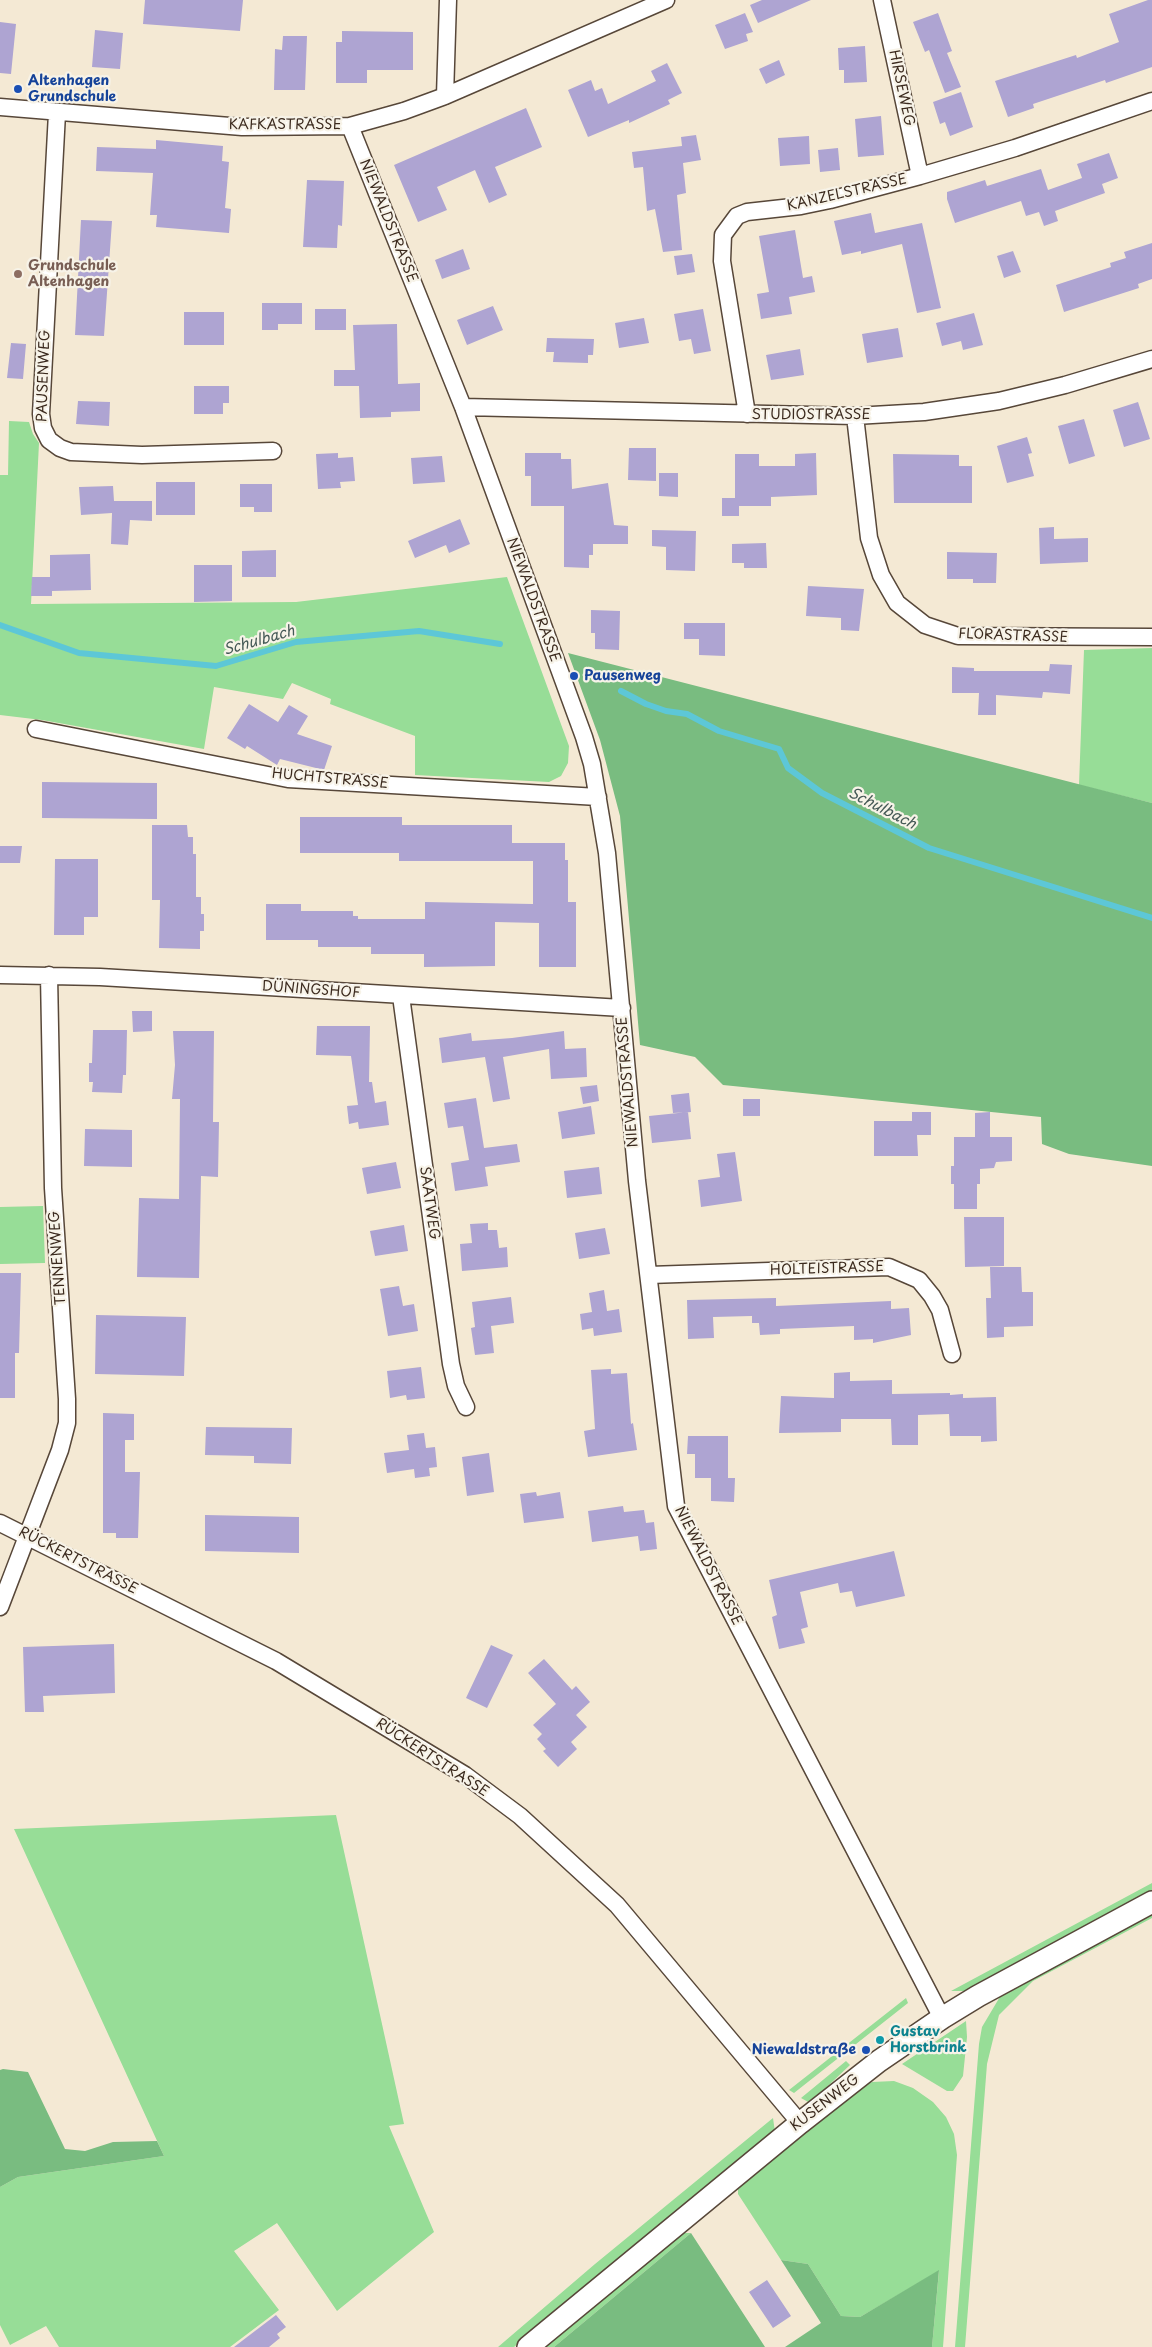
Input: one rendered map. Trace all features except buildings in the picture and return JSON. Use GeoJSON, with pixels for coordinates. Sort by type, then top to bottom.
{"type":"FeatureCollection","features":[{"type":"Feature","properties":{"kind":"street"},"geometry":{"type":"LineString","coordinates":[[445,96],[448,0]]}},
{"type":"Feature","properties":{"kind":"street","name":"KAFKASTRASSE"},"geometry":{"type":"LineString","coordinates":[[0,107],[242,127],[350,126],[404,111],[445,96],[666,0]]}},
{"type":"Feature","properties":{"kind":"street","name":"HIRSEWEG"},"geometry":{"type":"LineString","coordinates":[[882,0],[920,176]]}},
{"type":"Feature","properties":{"kind":"street","name":"KANZELSTRASSE"},"geometry":{"type":"LineString","coordinates":[[746,414],[722,261],[723,235],[728,225],[737,216],[747,212],[822,201],[920,176],[1015,148],[1152,101]]}},
{"type":"Feature","properties":{"kind":"street","name":"PAUSENWEG"},"geometry":{"type":"LineString","coordinates":[[57,113],[41,414],[43,428],[49,440],[60,448],[71,452],[142,455],[273,451]]}},
{"type":"Feature","properties":{"kind":"street","name":"NIEWALDSTRASSE"},"geometry":{"type":"LineString","coordinates":[[350,126],[462,407],[584,737],[598,797],[607,853],[638,1181],[676,1506],[942,2018]]}},
{"type":"Feature","properties":{"kind":"street","name":"STUDIOSTRASSE"},"geometry":{"type":"LineString","coordinates":[[462,407],[855,416],[924,412],[999,401],[1065,386],[1152,359]]}},
{"type":"Feature","properties":{"kind":"street","name":"FLORASTRASSE"},"geometry":{"type":"LineString","coordinates":[[855,416],[869,538],[881,576],[897,603],[925,626],[958,636],[1152,637]]}},
{"type":"Feature","properties":{"kind":"street","name":"HUCHTSTRASSE"},"geometry":{"type":"LineString","coordinates":[[36,728],[288,778],[598,797]]}},
{"type":"Feature","properties":{"kind":"street","name":"DÜNINGSHOF"},"geometry":{"type":"LineString","coordinates":[[0,975],[49,975],[622,1008]]}},
{"type":"Feature","properties":{"kind":"street","name":"TENNENWEG"},"geometry":{"type":"LineString","coordinates":[[0,1607],[26,1534],[60,1450],[67,1423],[53,1188],[49,975]]}},
{"type":"Feature","properties":{"kind":"street","name":"SAATWEG"},"geometry":{"type":"LineString","coordinates":[[401,996],[450,1364],[456,1386],[466,1407]]}},
{"type":"Feature","properties":{"kind":"street","name":"HOLTEISTRASSE"},"geometry":{"type":"LineString","coordinates":[[649,1275],[889,1267],[918,1280],[932,1296],[940,1310],[952,1354]]}},
{"type":"Feature","properties":{"kind":"street","name":"RÜCKERTSTRASSE"},"geometry":{"type":"LineString","coordinates":[[0,1523],[26,1534],[276,1661],[465,1776],[520,1816],[617,1905],[800,2123]]}},
{"type":"Feature","properties":{"kind":"street","name":"KUSENWEG"},"geometry":{"type":"LineString","coordinates":[[528,2347],[800,2123],[879,2061],[942,2018],[1152,1902]]}},
{"type":"Feature","properties":{"kind":"green space"},"geometry":{"type":"Polygon","coordinates":[[[9,421],[29,422],[33,434],[39,443],[31,604],[296,602],[507,577],[569,746],[568,763],[561,776],[549,782],[415,775],[415,736],[330,704],[331,699],[292,683],[283,699],[214,687],[204,749],[42,720],[0,715],[0,475],[8,475],[9,421]]]}},
{"type":"Feature","properties":{"kind":"green space"},"geometry":{"type":"Polygon","coordinates":[[[1152,648],[1152,803],[1079,785],[1084,650],[1152,648]]]}},
{"type":"Feature","properties":{"kind":"green space"},"geometry":{"type":"Polygon","coordinates":[[[568,653],[1152,803],[1152,1166],[1069,1154],[1042,1144],[1041,1117],[723,1085],[695,1057],[640,1045],[620,816],[600,740],[568,653]]]}},
{"type":"Feature","properties":{"kind":"green space"},"geometry":{"type":"Polygon","coordinates":[[[43,1206],[45,1263],[0,1264],[0,1207],[43,1206]]]}},
{"type":"Feature","properties":{"kind":"green space"},"geometry":{"type":"Polygon","coordinates":[[[336,1815],[404,2124],[389,2126],[434,2232],[337,2311],[277,2223],[234,2251],[279,2310],[230,2347],[59,2347],[46,2326],[10,2345],[0,2325],[0,2187],[18,2177],[164,2156],[14,1829],[336,1815]]]}},
{"type":"Feature","properties":{"kind":"green space"},"geometry":{"type":"Polygon","coordinates":[[[1152,1883],[1152,1892],[981,1984],[966,1991],[951,1991],[1152,1883]]]}},
{"type":"Feature","properties":{"kind":"green space"},"geometry":{"type":"Polygon","coordinates":[[[1152,1912],[1152,1918],[1033,1981],[999,2015],[987,2064],[965,2347],[955,2347],[979,2044],[982,2027],[1001,1995],[1152,1912]]]}},
{"type":"Feature","properties":{"kind":"green space"},"geometry":{"type":"Polygon","coordinates":[[[906,1998],[908,2003],[794,2093],[789,2090],[906,1998]]]}},
{"type":"Feature","properties":{"kind":"green space"},"geometry":{"type":"Polygon","coordinates":[[[966,2021],[967,2037],[963,2076],[953,2091],[947,2091],[902,2064],[966,2021]]]}},
{"type":"Feature","properties":{"kind":"green space"},"geometry":{"type":"Polygon","coordinates":[[[846,2061],[850,2065],[810,2103],[801,2098],[846,2061]]]}},
{"type":"Feature","properties":{"kind":"green space"},"geometry":{"type":"Polygon","coordinates":[[[0,2070],[28,2072],[65,2149],[85,2151],[113,2142],[157,2141],[164,2156],[18,2177],[0,2187],[0,2070]]]}},
{"type":"Feature","properties":{"kind":"green space"},"geometry":{"type":"Polygon","coordinates":[[[894,2081],[913,2088],[933,2102],[946,2117],[954,2134],[957,2155],[943,2347],[932,2347],[939,2271],[860,2317],[841,2316],[808,2264],[781,2260],[738,2194],[738,2185],[854,2091],[872,2082],[894,2081]]]}},
{"type":"Feature","properties":{"kind":"green space"},"geometry":{"type":"Polygon","coordinates":[[[773,2118],[775,2132],[514,2347],[498,2347],[595,2264],[773,2118]]]}},
{"type":"Feature","properties":{"kind":"green space"},"geometry":{"type":"Polygon","coordinates":[[[682,2233],[691,2233],[554,2347],[542,2347],[682,2233]]]}},
{"type":"Feature","properties":{"kind":"green space"},"geometry":{"type":"Polygon","coordinates":[[[691,2233],[765,2347],[554,2347],[691,2233]]]}},
{"type":"Feature","properties":{"kind":"green space"},"geometry":{"type":"Polygon","coordinates":[[[781,2260],[808,2264],[841,2316],[860,2317],[939,2270],[932,2347],[785,2347],[821,2323],[781,2260]]]}},
{"type":"Feature","properties":{"kind":"waterway","name":"Schulbach"},"geometry":{"type":"LineString","coordinates":[[0,625],[79,653],[216,666],[296,642],[419,631],[500,644]]}},
{"type":"Feature","properties":{"kind":"waterway","name":"Schulbach"},"geometry":{"type":"LineString","coordinates":[[621,691],[646,704],[666,711],[687,714],[719,731],[779,749],[788,768],[822,793],[929,848],[1152,918]]}},
{"type":"Feature","properties":{"kind":"place","name":"Altenhagen Grundschule"},"geometry":{"type":"Point","coordinates":[18,89]}},
{"type":"Feature","properties":{"kind":"place","name":"Grundschule Altenhagen"},"geometry":{"type":"Point","coordinates":[18,274]}},
{"type":"Feature","properties":{"kind":"place","name":"Pausenweg"},"geometry":{"type":"Point","coordinates":[574,676]}},
{"type":"Feature","properties":{"kind":"place","name":"Gustav Horstbrink"},"geometry":{"type":"Point","coordinates":[880,2040]}},
{"type":"Feature","properties":{"kind":"place","name":"Niewaldstraße"},"geometry":{"type":"Point","coordinates":[866,2050]}}]}
